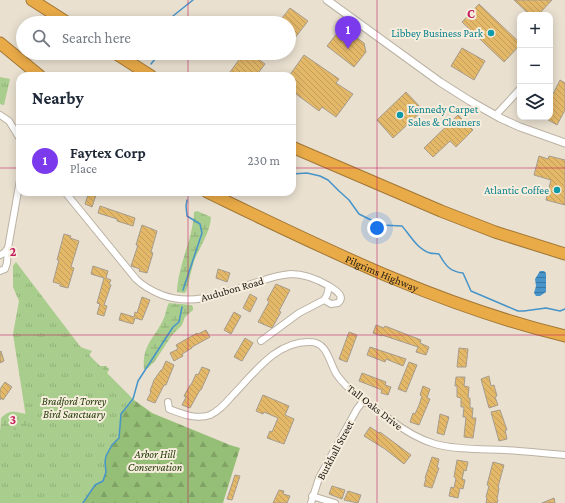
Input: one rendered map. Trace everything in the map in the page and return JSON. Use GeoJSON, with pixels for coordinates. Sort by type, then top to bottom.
{"type":"FeatureCollection","features":[{"type":"Feature","properties":{"kind":"highway"},"geometry":{"type":"LineString","coordinates":[[32,0],[57,16]]}},
{"type":"Feature","properties":{"kind":"highway"},"geometry":{"type":"LineString","coordinates":[[0,43],[16,56]]}},
{"type":"Feature","properties":{"kind":"highway"},"geometry":{"type":"LineString","coordinates":[[21,60],[35,72]]}},
{"type":"Feature","properties":{"kind":"highway"},"geometry":{"type":"LineString","coordinates":[[126,60],[145,72]]}},
{"type":"Feature","properties":{"kind":"highway"},"geometry":{"type":"LineString","coordinates":[[296,149],[459,218],[507,236],[565,254]]}},
{"type":"Feature","properties":{"kind":"highway","name":"Pilgrims Highway"},"geometry":{"type":"LineString","coordinates":[[215,196],[333,253],[396,280],[484,313],[565,336]]}},
{"type":"Feature","properties":{"kind":"street"},"geometry":{"type":"LineString","coordinates":[[327,0],[440,82],[496,115],[536,133],[564,141]]}},
{"type":"Feature","properties":{"kind":"street"},"geometry":{"type":"LineString","coordinates":[[496,115],[517,92]]}},
{"type":"Feature","properties":{"kind":"street"},"geometry":{"type":"LineString","coordinates":[[0,115],[16,128]]}},
{"type":"Feature","properties":{"kind":"street"},"geometry":{"type":"LineString","coordinates":[[0,270],[5,269],[6,266],[17,196]]}},
{"type":"Feature","properties":{"kind":"street","name":"Audubon Road"},"geometry":{"type":"LineString","coordinates":[[68,196],[136,279],[149,289],[161,294],[185,300],[198,299],[291,274],[313,278],[329,286]]}},
{"type":"Feature","properties":{"kind":"street"},"geometry":{"type":"LineString","coordinates":[[0,255],[8,248]]}},
{"type":"Feature","properties":{"kind":"street"},"geometry":{"type":"LineString","coordinates":[[261,342],[299,313],[324,300],[329,286],[338,292],[341,300],[334,304],[324,300]]}},
{"type":"Feature","properties":{"kind":"street","name":"Tall Oaks Drive"},"geometry":{"type":"LineString","coordinates":[[168,402],[169,409],[180,414],[198,417],[211,414],[222,407],[266,360],[295,344],[309,342],[318,343],[323,346],[338,376],[348,387],[406,431],[435,443],[450,446],[565,455]]}},
{"type":"Feature","properties":{"kind":"street","name":"Burkhall Street"},"geometry":{"type":"LineString","coordinates":[[311,503],[312,496],[322,472],[364,400]]}},
{"type":"Feature","properties":{"kind":"street"},"geometry":{"type":"LineString","coordinates":[[312,496],[335,503]]}},
{"type":"Feature","properties":{"kind":"green space"},"geometry":{"type":"Polygon","coordinates":[[[0,77],[10,79],[4,105],[0,104],[0,77]]]}},
{"type":"Feature","properties":{"kind":"green space"},"geometry":{"type":"Polygon","coordinates":[[[197,211],[211,217],[210,223],[207,234],[194,261],[186,292],[177,292],[180,272],[191,232],[194,212],[197,211]]]}},
{"type":"Feature","properties":{"kind":"green space","name":"Bradford Torrey Bird Sanctuary"},"geometry":{"type":"Polygon","coordinates":[[[16,262],[79,345],[134,400],[121,414],[119,438],[112,445],[106,456],[106,472],[103,481],[94,485],[83,503],[0,503],[0,430],[28,430],[13,334],[19,301],[13,287],[13,266],[16,262]]]}},
{"type":"Feature","properties":{"kind":"green space"},"geometry":{"type":"Polygon","coordinates":[[[169,303],[191,305],[193,310],[185,317],[182,325],[172,335],[155,361],[148,368],[144,369],[147,348],[160,327],[169,303]]]}},
{"type":"Feature","properties":{"kind":"green space"},"geometry":{"type":"Polygon","coordinates":[[[77,346],[92,351],[88,357],[96,366],[106,366],[109,369],[108,372],[33,431],[0,433],[1,418],[11,412],[27,414],[77,346]]]}},
{"type":"Feature","properties":{"kind":"green space","name":"Arbor Hill Conservation"},"geometry":{"type":"Polygon","coordinates":[[[134,400],[152,413],[240,448],[223,503],[83,503],[95,485],[103,479],[106,472],[105,462],[108,450],[119,438],[121,414],[134,400]]]}},
{"type":"Feature","properties":{"kind":"water"},"geometry":{"type":"Polygon","coordinates":[[[540,271],[544,271],[546,273],[546,292],[540,296],[536,296],[534,293],[536,286],[535,279],[540,271]]]}},
{"type":"Feature","properties":{"kind":"building"},"geometry":{"type":"Polygon","coordinates":[[[514,0],[552,0],[541,12],[527,12],[514,0]]]}},
{"type":"Feature","properties":{"kind":"building","name":"Libbey Business Park"},"geometry":{"type":"Polygon","coordinates":[[[479,4],[517,40],[517,48],[504,62],[462,22],[479,4]]]}},
{"type":"Feature","properties":{"kind":"building"},"geometry":{"type":"Polygon","coordinates":[[[290,8],[308,21],[296,37],[296,16],[284,16],[290,8]]]}},
{"type":"Feature","properties":{"kind":"building"},"geometry":{"type":"Polygon","coordinates":[[[342,27],[364,43],[366,52],[354,67],[327,46],[342,27]]]}},
{"type":"Feature","properties":{"kind":"building","name":"Libbey Business Park"},"geometry":{"type":"Polygon","coordinates":[[[462,48],[485,61],[474,80],[451,66],[462,48]]]}},
{"type":"Feature","properties":{"kind":"building"},"geometry":{"type":"Polygon","coordinates":[[[304,55],[339,79],[336,83],[353,94],[336,117],[322,107],[319,111],[296,94],[296,72],[292,72],[304,55]]]}},
{"type":"Feature","properties":{"kind":"building"},"geometry":{"type":"Polygon","coordinates":[[[239,60],[260,60],[265,64],[259,72],[230,72],[239,60]]]}},
{"type":"Feature","properties":{"kind":"building"},"geometry":{"type":"Polygon","coordinates":[[[560,80],[565,83],[565,110],[557,125],[548,120],[553,120],[553,94],[560,80]]]}},
{"type":"Feature","properties":{"kind":"building","name":"Kennedy Carpet Sales & Cleaners"},"geometry":{"type":"Polygon","coordinates":[[[406,92],[423,110],[393,138],[377,120],[406,92]]]}},
{"type":"Feature","properties":{"kind":"building"},"geometry":{"type":"Polygon","coordinates":[[[458,115],[473,130],[456,147],[450,141],[433,157],[424,148],[458,115]]]}},
{"type":"Feature","properties":{"kind":"building","name":"Atlantic Coffee"},"geometry":{"type":"Polygon","coordinates":[[[539,156],[548,159],[549,156],[565,160],[565,205],[546,200],[551,180],[534,175],[539,156]]]}},
{"type":"Feature","properties":{"kind":"building"},"geometry":{"type":"Polygon","coordinates":[[[88,196],[96,196],[92,207],[85,204],[88,196]]]}},
{"type":"Feature","properties":{"kind":"building"},"geometry":{"type":"Polygon","coordinates":[[[100,206],[135,218],[133,226],[98,213],[100,206]]]}},
{"type":"Feature","properties":{"kind":"building"},"geometry":{"type":"Polygon","coordinates":[[[142,225],[157,231],[151,252],[153,253],[147,273],[139,271],[140,269],[131,266],[138,245],[136,245],[142,225]]]}},
{"type":"Feature","properties":{"kind":"building"},"geometry":{"type":"Polygon","coordinates":[[[64,234],[79,241],[71,267],[74,268],[68,288],[53,282],[64,234]]]}},
{"type":"Feature","properties":{"kind":"building"},"geometry":{"type":"Polygon","coordinates":[[[93,266],[108,271],[106,278],[111,280],[109,284],[111,285],[104,305],[107,306],[104,316],[97,314],[100,304],[97,303],[104,278],[91,274],[93,266]]]}},
{"type":"Feature","properties":{"kind":"building"},"geometry":{"type":"Polygon","coordinates":[[[218,269],[230,273],[227,282],[216,278],[218,269]]]}},
{"type":"Feature","properties":{"kind":"building"},"geometry":{"type":"Polygon","coordinates":[[[276,284],[290,290],[279,311],[281,312],[272,328],[258,322],[269,302],[267,300],[276,284]]]}},
{"type":"Feature","properties":{"kind":"building"},"geometry":{"type":"Polygon","coordinates":[[[250,294],[257,298],[250,312],[243,308],[250,294]]]}},
{"type":"Feature","properties":{"kind":"building"},"geometry":{"type":"Polygon","coordinates":[[[142,297],[150,300],[142,320],[135,318],[133,324],[119,320],[121,313],[134,317],[135,312],[137,313],[142,297]]]}},
{"type":"Feature","properties":{"kind":"building"},"geometry":{"type":"Polygon","coordinates":[[[234,312],[241,316],[231,334],[224,330],[234,312]]]}},
{"type":"Feature","properties":{"kind":"building"},"geometry":{"type":"Polygon","coordinates":[[[376,325],[384,328],[385,326],[421,340],[420,343],[429,347],[426,355],[416,352],[418,347],[373,333],[376,325]]]}},
{"type":"Feature","properties":{"kind":"building"},"geometry":{"type":"Polygon","coordinates":[[[206,330],[210,337],[192,347],[182,354],[183,356],[174,361],[170,353],[178,349],[176,345],[197,333],[198,334],[206,330]]]}},
{"type":"Feature","properties":{"kind":"building"},"geometry":{"type":"Polygon","coordinates":[[[349,332],[357,335],[347,362],[339,359],[349,332]]]}},
{"type":"Feature","properties":{"kind":"building"},"geometry":{"type":"Polygon","coordinates":[[[245,338],[253,343],[242,361],[234,357],[245,338]]]}},
{"type":"Feature","properties":{"kind":"building"},"geometry":{"type":"Polygon","coordinates":[[[370,347],[406,359],[403,366],[386,359],[385,362],[367,355],[370,347]]]}},
{"type":"Feature","properties":{"kind":"building"},"geometry":{"type":"Polygon","coordinates":[[[459,348],[468,349],[466,367],[457,367],[459,348]]]}},
{"type":"Feature","properties":{"kind":"building"},"geometry":{"type":"Polygon","coordinates":[[[1,351],[4,361],[0,363],[0,352],[1,351]]]}},
{"type":"Feature","properties":{"kind":"building"},"geometry":{"type":"Polygon","coordinates":[[[166,361],[174,365],[166,385],[164,385],[155,403],[147,400],[154,380],[162,370],[166,361]]]}},
{"type":"Feature","properties":{"kind":"building"},"geometry":{"type":"Polygon","coordinates":[[[409,362],[417,365],[406,392],[398,389],[409,362]]]}},
{"type":"Feature","properties":{"kind":"building"},"geometry":{"type":"Polygon","coordinates":[[[202,367],[210,370],[201,390],[190,408],[182,405],[186,397],[184,396],[196,374],[198,375],[202,367]]]}},
{"type":"Feature","properties":{"kind":"building"},"geometry":{"type":"Polygon","coordinates":[[[362,373],[386,382],[385,385],[391,387],[388,395],[381,393],[382,390],[359,381],[362,373]]]}},
{"type":"Feature","properties":{"kind":"building"},"geometry":{"type":"Polygon","coordinates":[[[489,376],[491,386],[494,385],[497,396],[495,397],[498,405],[489,408],[481,379],[489,376]]]}},
{"type":"Feature","properties":{"kind":"building"},"geometry":{"type":"Polygon","coordinates":[[[456,377],[465,377],[464,386],[469,387],[468,398],[470,398],[470,408],[473,408],[472,418],[476,418],[473,438],[464,437],[466,417],[463,417],[464,407],[461,407],[461,398],[457,397],[457,386],[455,386],[456,377]]]}},
{"type":"Feature","properties":{"kind":"building"},"geometry":{"type":"Polygon","coordinates":[[[5,382],[12,387],[3,400],[1,398],[0,400],[0,389],[5,382]]]}},
{"type":"Feature","properties":{"kind":"building"},"geometry":{"type":"Polygon","coordinates":[[[423,386],[430,389],[427,398],[430,399],[419,425],[410,422],[413,413],[415,414],[419,405],[423,386]]]}},
{"type":"Feature","properties":{"kind":"building"},"geometry":{"type":"Polygon","coordinates":[[[263,395],[289,406],[285,415],[294,419],[284,444],[267,438],[270,431],[272,432],[278,418],[264,412],[263,414],[256,411],[263,395]]]}},
{"type":"Feature","properties":{"kind":"building"},"geometry":{"type":"Polygon","coordinates":[[[500,410],[507,430],[505,430],[507,439],[499,441],[491,412],[500,410]]]}},
{"type":"Feature","properties":{"kind":"building"},"geometry":{"type":"Polygon","coordinates":[[[440,414],[449,417],[444,435],[437,433],[440,414]]]}},
{"type":"Feature","properties":{"kind":"building"},"geometry":{"type":"Polygon","coordinates":[[[370,427],[379,433],[380,432],[411,455],[404,464],[385,449],[364,436],[370,427]]]}},
{"type":"Feature","properties":{"kind":"building"},"geometry":{"type":"Polygon","coordinates":[[[432,457],[439,459],[437,468],[439,468],[432,488],[424,486],[432,457]]]}},
{"type":"Feature","properties":{"kind":"building"},"geometry":{"type":"Polygon","coordinates":[[[457,460],[468,462],[462,479],[465,480],[463,489],[460,488],[458,498],[449,496],[451,487],[454,488],[457,460]]]}},
{"type":"Feature","properties":{"kind":"building"},"geometry":{"type":"Polygon","coordinates":[[[493,462],[504,465],[498,487],[497,503],[486,503],[489,486],[487,485],[493,462]]]}},
{"type":"Feature","properties":{"kind":"building"},"geometry":{"type":"Polygon","coordinates":[[[235,475],[240,476],[232,500],[227,499],[235,475]]]}},
{"type":"Feature","properties":{"kind":"building"},"geometry":{"type":"Polygon","coordinates":[[[332,486],[345,490],[342,499],[329,494],[332,486]]]}},
{"type":"Feature","properties":{"kind":"building"},"geometry":{"type":"Polygon","coordinates":[[[279,490],[284,491],[283,494],[290,496],[287,503],[273,503],[279,490]]]}},
{"type":"Feature","properties":{"kind":"building"},"geometry":{"type":"Polygon","coordinates":[[[348,491],[361,495],[358,503],[344,500],[348,491]]]}},
{"type":"Feature","properties":{"kind":"building"},"geometry":{"type":"Polygon","coordinates":[[[554,498],[555,503],[542,503],[554,498]]]}},
{"type":"Feature","properties":{"kind":"waterway"},"geometry":{"type":"LineString","coordinates":[[173,16],[193,0]]}},
{"type":"Feature","properties":{"kind":"waterway"},"geometry":{"type":"LineString","coordinates":[[151,64],[154,60]]}},
{"type":"Feature","properties":{"kind":"waterway"},"geometry":{"type":"LineString","coordinates":[[296,174],[307,173],[320,176],[328,180],[349,200],[359,214],[381,225],[402,226],[421,248],[430,253],[439,254],[448,267],[463,273],[471,291],[518,311],[546,308],[560,311],[565,309]]}},
{"type":"Feature","properties":{"kind":"waterway"},"geometry":{"type":"LineString","coordinates":[[183,290],[202,233],[200,224],[187,216],[187,200]]}},
{"type":"Feature","properties":{"kind":"waterway"},"geometry":{"type":"LineString","coordinates":[[83,503],[95,485],[103,481],[106,472],[106,456],[112,445],[119,438],[121,414],[133,399],[138,381],[173,327],[179,322],[182,307]]}},
{"type":"Feature","properties":{"kind":"place","name":"Libbey Business Park"},"geometry":{"type":"Point","coordinates":[491,33]}},
{"type":"Feature","properties":{"kind":"place","name":"Faytex Corp"},"geometry":{"type":"Point","coordinates":[348,49]}},
{"type":"Feature","properties":{"kind":"place","name":"Kennedy Carpet Sales & Cleaners"},"geometry":{"type":"Point","coordinates":[400,115]}},
{"type":"Feature","properties":{"kind":"place","name":"Atlantic Coffee"},"geometry":{"type":"Point","coordinates":[557,190]}}]}
